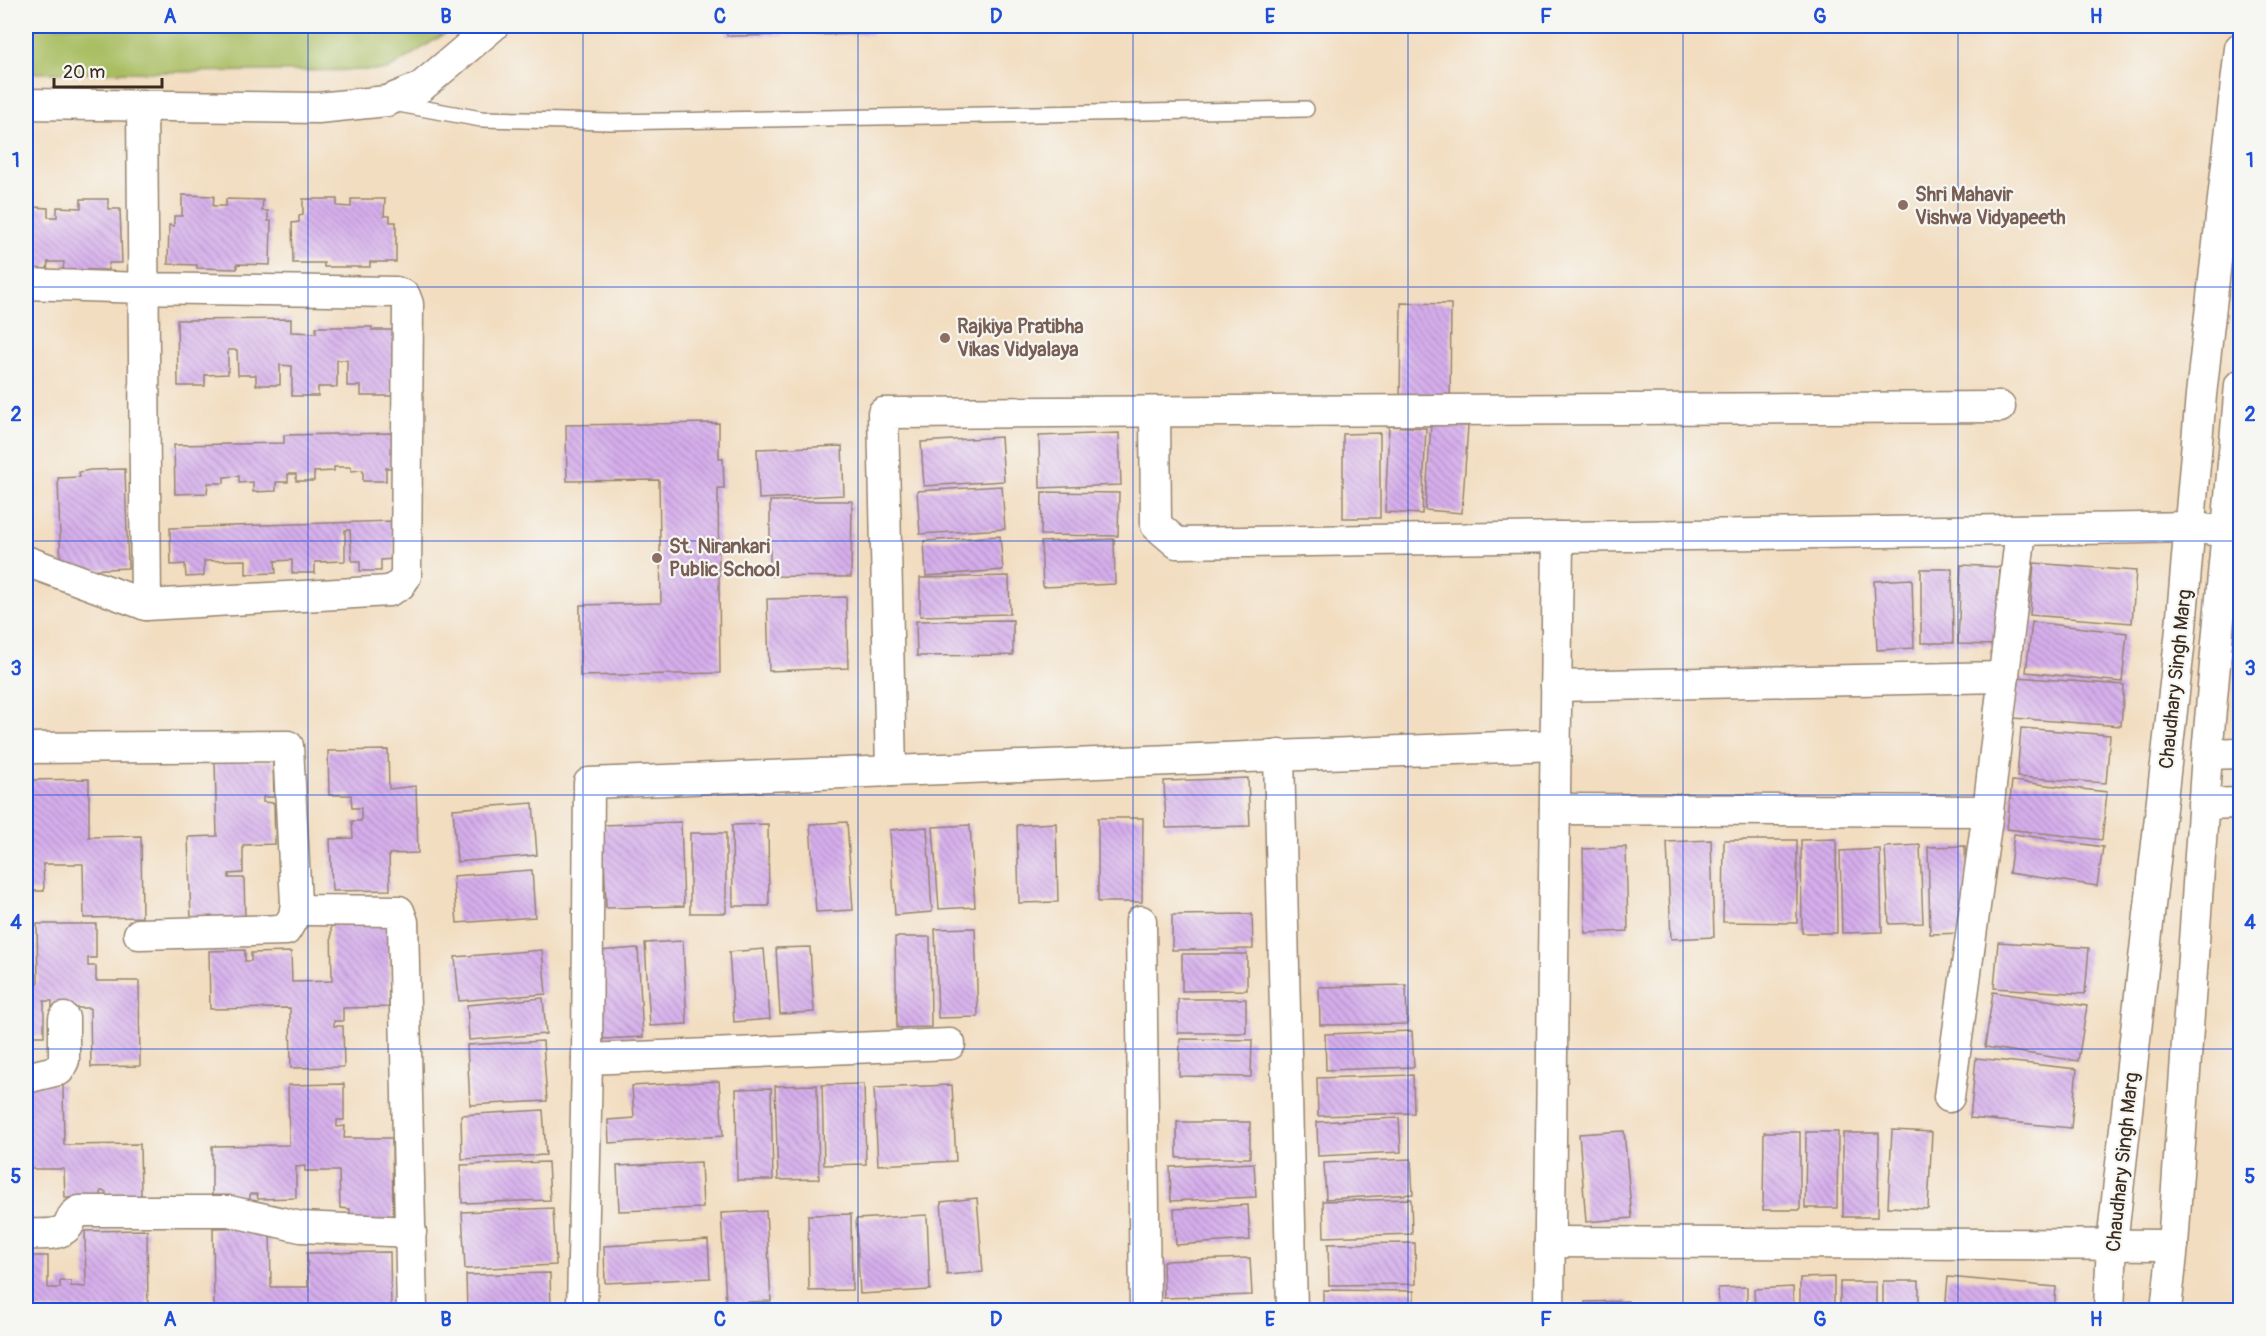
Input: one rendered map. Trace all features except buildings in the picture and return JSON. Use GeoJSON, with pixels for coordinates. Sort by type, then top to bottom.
{"type":"FeatureCollection","features":[{"type":"Feature","properties":{"kind":"street"},"geometry":{"type":"LineString","coordinates":[[26,104],[318,108],[387,102],[421,87],[493,26]]}},
{"type":"Feature","properties":{"kind":"street","name":"Chaudhary Singh Marg"},"geometry":{"type":"LineString","coordinates":[[2109,1311],[2112,1244],[2180,639],[2201,396],[2241,48]]}},
{"type":"Feature","properties":{"kind":"street"},"geometry":{"type":"LineString","coordinates":[[142,105],[146,605]]}},
{"type":"Feature","properties":{"kind":"street"},"geometry":{"type":"LineString","coordinates":[[26,284],[396,292],[405,296],[408,304],[406,576],[400,585],[389,591],[146,605],[26,561]]}},
{"type":"Feature","properties":{"kind":"street","name":"Chaudhary Singh Marg"},"geometry":{"type":"LineString","coordinates":[[2166,1311],[2173,1245],[2207,754],[2241,385]]}},
{"type":"Feature","properties":{"kind":"street"},"geometry":{"type":"LineString","coordinates":[[891,771],[883,413],[2000,407]]}},
{"type":"Feature","properties":{"kind":"street"},"geometry":{"type":"LineString","coordinates":[[1155,412],[1156,525],[1177,543],[2190,527],[2226,532]]}},
{"type":"Feature","properties":{"kind":"street"},"geometry":{"type":"LineString","coordinates":[[1949,1098],[1988,811],[2021,530]]}},
{"type":"Feature","properties":{"kind":"street"},"geometry":{"type":"LineString","coordinates":[[1550,1311],[1558,537]]}},
{"type":"Feature","properties":{"kind":"street"},"geometry":{"type":"LineString","coordinates":[[1556,686],[2004,677]]}},
{"type":"Feature","properties":{"kind":"street"},"geometry":{"type":"LineString","coordinates":[[582,1311],[589,783],[1555,745]]}},
{"type":"Feature","properties":{"kind":"street"},"geometry":{"type":"LineString","coordinates":[[26,748],[288,746],[296,903],[294,916],[286,930],[139,934]]}},
{"type":"Feature","properties":{"kind":"street"},"geometry":{"type":"LineString","coordinates":[[2207,754],[2241,753]]}},
{"type":"Feature","properties":{"kind":"street"},"geometry":{"type":"LineString","coordinates":[[1279,755],[1292,1311]]}},
{"type":"Feature","properties":{"kind":"street"},"geometry":{"type":"LineString","coordinates":[[2203,804],[2241,803]]}},
{"type":"Feature","properties":{"kind":"street"},"geometry":{"type":"LineString","coordinates":[[1555,809],[1988,811]]}},
{"type":"Feature","properties":{"kind":"street"},"geometry":{"type":"LineString","coordinates":[[296,903],[306,910],[399,911],[404,922],[412,1311]]}},
{"type":"Feature","properties":{"kind":"street"},"geometry":{"type":"LineString","coordinates":[[1141,921],[1145,1311]]}},
{"type":"Feature","properties":{"kind":"street"},"geometry":{"type":"LineString","coordinates":[[26,1078],[59,1070],[64,1060],[64,1018]]}},
{"type":"Feature","properties":{"kind":"street"},"geometry":{"type":"LineString","coordinates":[[587,1059],[950,1044]]}},
{"type":"Feature","properties":{"kind":"street"},"geometry":{"type":"LineString","coordinates":[[26,1234],[57,1233],[69,1226],[72,1215],[79,1210],[229,1211],[301,1227],[411,1232]]}},
{"type":"Feature","properties":{"kind":"street"},"geometry":{"type":"LineString","coordinates":[[1550,1242],[2173,1245]]}},
{"type":"Feature","properties":{"kind":"lane"},"geometry":{"type":"LineString","coordinates":[[387,102],[481,119],[610,122],[1306,109]]}},
{"type":"Feature","properties":{"kind":"green space"},"geometry":{"type":"Polygon","coordinates":[[[26,26],[457,26],[387,70],[26,73],[26,26]]]}},
{"type":"Feature","properties":{"kind":"place","name":"Shri Mahavir Vishwa Vidyapeeth"},"geometry":{"type":"Point","coordinates":[1903,205]}},
{"type":"Feature","properties":{"kind":"place","name":"Rajkiya Pratibha Vikas Vidyalaya"},"geometry":{"type":"Point","coordinates":[945,338]}},
{"type":"Feature","properties":{"kind":"place","name":"St. Nirankari Public School"},"geometry":{"type":"Point","coordinates":[657,558]}}]}
